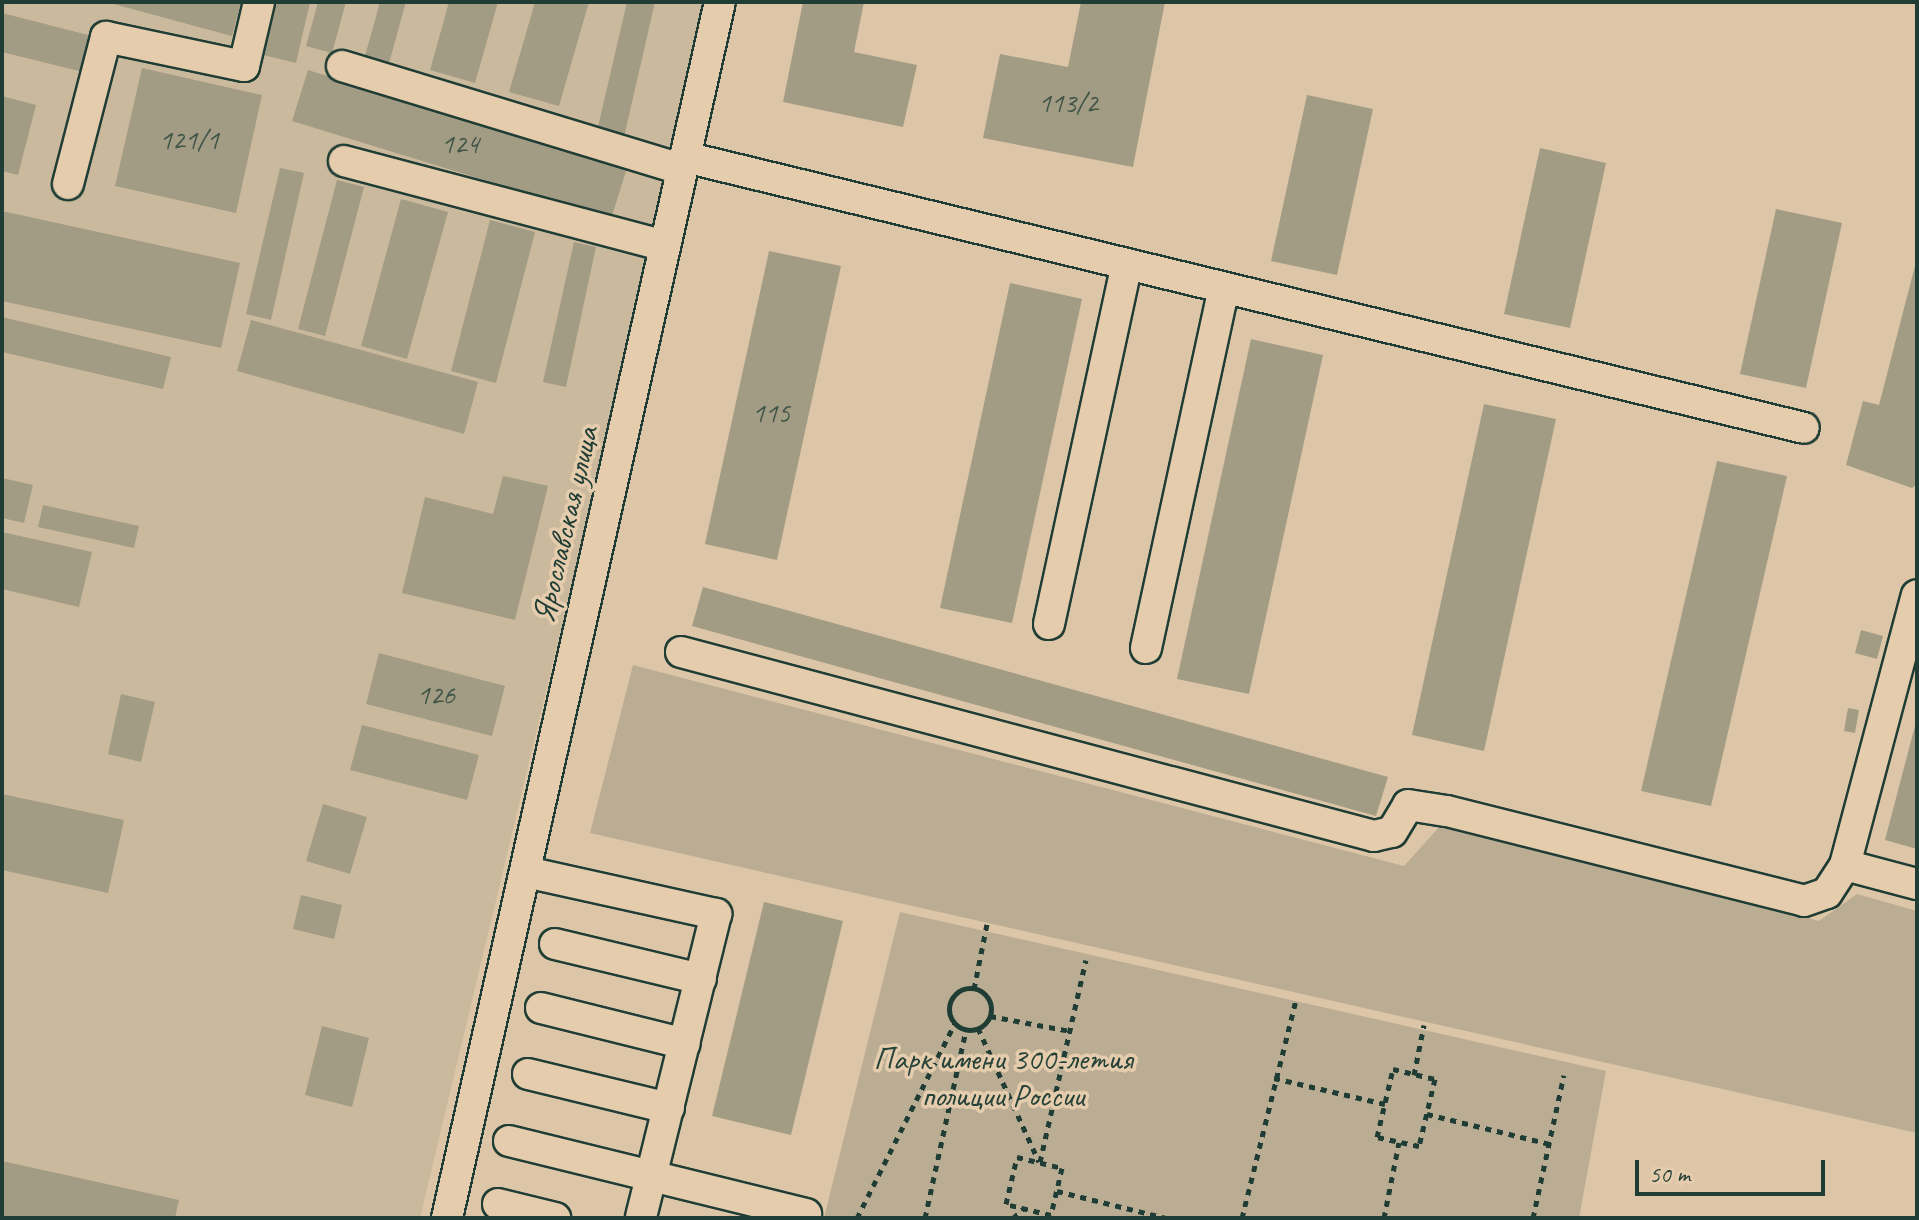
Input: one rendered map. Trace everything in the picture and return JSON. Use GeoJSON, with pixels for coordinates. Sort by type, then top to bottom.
{"type":"FeatureCollection","features":[{"type":"Feature","properties":{"kind":"street"},"geometry":{"type":"LineString","coordinates":[[68,184],[106,37],[244,66],[259,2]]}},
{"type":"Feature","properties":{"kind":"street","name":"Ярославская улица"},"geometry":{"type":"LineString","coordinates":[[447,1218],[720,2]]}},
{"type":"Feature","properties":{"kind":"street"},"geometry":{"type":"LineString","coordinates":[[342,66],[684,163],[1127,264],[1804,428]]}},
{"type":"Feature","properties":{"kind":"street"},"geometry":{"type":"LineString","coordinates":[[344,161],[665,246]]}},
{"type":"Feature","properties":{"kind":"street"},"geometry":{"type":"LineString","coordinates":[[1049,624],[1127,264]]}},
{"type":"Feature","properties":{"kind":"street"},"geometry":{"type":"LineString","coordinates":[[1146,648],[1224,288]]}},
{"type":"Feature","properties":{"kind":"street"},"geometry":{"type":"LineString","coordinates":[[681,652],[1374,836],[1392,832],[1408,805],[1447,811],[1804,901],[1827,893],[1845,865],[1917,595]]}},
{"type":"Feature","properties":{"kind":"street"},"geometry":{"type":"LineString","coordinates":[[1845,865],[1917,884]]}},
{"type":"Feature","properties":{"kind":"street"},"geometry":{"type":"LineString","coordinates":[[526,872],[716,914],[641,1218]]}},
{"type":"Feature","properties":{"kind":"street"},"geometry":{"type":"LineString","coordinates":[[555,944],[701,979]]}},
{"type":"Feature","properties":{"kind":"street"},"geometry":{"type":"LineString","coordinates":[[541,1008],[685,1044]]}},
{"type":"Feature","properties":{"kind":"street"},"geometry":{"type":"LineString","coordinates":[[528,1074],[669,1108]]}},
{"type":"Feature","properties":{"kind":"street"},"geometry":{"type":"LineString","coordinates":[[509,1141],[806,1214]]}},
{"type":"Feature","properties":{"kind":"street"},"geometry":{"type":"LineString","coordinates":[[498,1204],[555,1218]]}},
{"type":"Feature","properties":{"kind":"path"},"geometry":{"type":"LineString","coordinates":[[974,989],[987,924]]}},
{"type":"Feature","properties":{"kind":"path"},"geometry":{"type":"LineString","coordinates":[[1040,1162],[1086,960]]}},
{"type":"Feature","properties":{"kind":"path"},"geometry":{"type":"LineString","coordinates":[[974,989],[988,997],[990,1016]]}},
{"type":"Feature","properties":{"kind":"path"},"geometry":{"type":"LineString","coordinates":[[857,1218],[955,1023],[950,999],[974,989]]}},
{"type":"Feature","properties":{"kind":"path"},"geometry":{"type":"LineString","coordinates":[[1242,1218],[1274,1078],[1296,1000]]}},
{"type":"Feature","properties":{"kind":"path"},"geometry":{"type":"LineString","coordinates":[[990,1016],[1070,1031]]}},
{"type":"Feature","properties":{"kind":"path"},"geometry":{"type":"LineString","coordinates":[[955,1023],[966,1030],[978,1028],[990,1016]]}},
{"type":"Feature","properties":{"kind":"path"},"geometry":{"type":"LineString","coordinates":[[1414,1075],[1424,1025]]}},
{"type":"Feature","properties":{"kind":"path"},"geometry":{"type":"LineString","coordinates":[[978,1028],[1040,1162]]}},
{"type":"Feature","properties":{"kind":"path"},"geometry":{"type":"LineString","coordinates":[[925,1218],[966,1030]]}},
{"type":"Feature","properties":{"kind":"path"},"geometry":{"type":"LineString","coordinates":[[1393,1069],[1414,1075],[1435,1079],[1419,1146],[1377,1137],[1393,1069]]}},
{"type":"Feature","properties":{"kind":"path"},"geometry":{"type":"LineString","coordinates":[[1533,1218],[1564,1075]]}},
{"type":"Feature","properties":{"kind":"path"},"geometry":{"type":"LineString","coordinates":[[1274,1078],[1385,1104]]}},
{"type":"Feature","properties":{"kind":"path"},"geometry":{"type":"LineString","coordinates":[[1427,1114],[1550,1144]]}},
{"type":"Feature","properties":{"kind":"path"},"geometry":{"type":"LineString","coordinates":[[1384,1218],[1399,1142]]}},
{"type":"Feature","properties":{"kind":"path"},"geometry":{"type":"LineString","coordinates":[[1017,1157],[1062,1168],[1057,1191],[1051,1215],[1006,1204],[1017,1157]]}},
{"type":"Feature","properties":{"kind":"path"},"geometry":{"type":"LineString","coordinates":[[1057,1191],[1166,1218]]}},
{"type":"Feature","properties":{"kind":"path"},"geometry":{"type":"LineString","coordinates":[[1013,1218],[1027,1209]]}},
{"type":"Feature","properties":{"kind":"path"},"geometry":{"type":"LineString","coordinates":[[1027,1209],[1028,1218]]}},
{"type":"Feature","properties":{"kind":"path"},"geometry":{"type":"LineString","coordinates":[[1129,1218],[1131,1209]]}},
{"type":"Feature","properties":{"kind":"shaded area"},"geometry":{"type":"Polygon","coordinates":[[[2,2],[711,2],[420,1218],[2,1218],[2,2]]]}},
{"type":"Feature","properties":{"kind":"green space"},"geometry":{"type":"Polygon","coordinates":[[[633,665],[1404,866],[1441,825],[1819,921],[1857,894],[1917,911],[1917,1133],[590,833],[633,665]]]}},
{"type":"Feature","properties":{"kind":"green space","name":"Парк имени 300-летия полиции России"},"geometry":{"type":"Polygon","coordinates":[[[900,912],[1606,1071],[1579,1218],[824,1218],[900,912]]]}},
{"type":"Feature","properties":{"kind":"building"},"geometry":{"type":"Polygon","coordinates":[[[106,2],[241,2],[232,36],[106,2]]]}},
{"type":"Feature","properties":{"kind":"building"},"geometry":{"type":"Polygon","coordinates":[[[276,2],[310,2],[296,63],[263,55],[276,2]]]}},
{"type":"Feature","properties":{"kind":"building"},"geometry":{"type":"Polygon","coordinates":[[[318,2],[346,2],[332,53],[306,46],[318,2]]]}},
{"type":"Feature","properties":{"kind":"building"},"geometry":{"type":"Polygon","coordinates":[[[380,2],[406,2],[389,63],[365,56],[380,2]]]}},
{"type":"Feature","properties":{"kind":"building"},"geometry":{"type":"Polygon","coordinates":[[[449,2],[498,2],[475,83],[430,70],[449,2]]]}},
{"type":"Feature","properties":{"kind":"building"},"geometry":{"type":"Polygon","coordinates":[[[535,2],[589,2],[559,106],[509,92],[535,2]]]}},
{"type":"Feature","properties":{"kind":"building"},"geometry":{"type":"Polygon","coordinates":[[[627,2],[655,2],[624,137],[597,131],[627,2]]]}},
{"type":"Feature","properties":{"kind":"building"},"geometry":{"type":"Polygon","coordinates":[[[803,2],[864,2],[854,52],[917,65],[903,127],[783,102],[803,2]]]}},
{"type":"Feature","properties":{"kind":"building"},"geometry":{"type":"Polygon","coordinates":[[[1081,2],[1165,2],[1133,167],[983,138],[1000,54],[1068,67],[1081,2]]]}},
{"type":"Feature","properties":{"kind":"building"},"geometry":{"type":"Polygon","coordinates":[[[2,13],[92,36],[83,72],[2,52],[2,13]]]}},
{"type":"Feature","properties":{"kind":"building"},"geometry":{"type":"Polygon","coordinates":[[[142,68],[262,95],[236,213],[115,186],[142,68]]]}},
{"type":"Feature","properties":{"kind":"building"},"geometry":{"type":"Polygon","coordinates":[[[308,70],[627,168],[611,219],[292,121],[308,70]]]}},
{"type":"Feature","properties":{"kind":"building"},"geometry":{"type":"Polygon","coordinates":[[[1307,95],[1373,109],[1337,275],[1271,261],[1307,95]]]}},
{"type":"Feature","properties":{"kind":"building"},"geometry":{"type":"Polygon","coordinates":[[[2,96],[36,105],[18,175],[2,171],[2,96]]]}},
{"type":"Feature","properties":{"kind":"building"},"geometry":{"type":"Polygon","coordinates":[[[1540,148],[1606,163],[1570,328],[1504,314],[1540,148]]]}},
{"type":"Feature","properties":{"kind":"building"},"geometry":{"type":"Polygon","coordinates":[[[280,168],[304,173],[271,320],[246,314],[280,168]]]}},
{"type":"Feature","properties":{"kind":"building"},"geometry":{"type":"Polygon","coordinates":[[[337,180],[364,187],[325,336],[298,329],[337,180]]]}},
{"type":"Feature","properties":{"kind":"building"},"geometry":{"type":"Polygon","coordinates":[[[401,199],[448,212],[407,359],[361,346],[401,199]]]}},
{"type":"Feature","properties":{"kind":"building"},"geometry":{"type":"Polygon","coordinates":[[[1776,209],[1842,223],[1806,388],[1740,374],[1776,209]]]}},
{"type":"Feature","properties":{"kind":"building"},"geometry":{"type":"Polygon","coordinates":[[[2,211],[240,263],[221,348],[2,301],[2,211]]]}},
{"type":"Feature","properties":{"kind":"building"},"geometry":{"type":"Polygon","coordinates":[[[490,220],[535,232],[496,383],[451,371],[490,220]]]}},
{"type":"Feature","properties":{"kind":"building"},"geometry":{"type":"Polygon","coordinates":[[[574,242],[596,247],[566,387],[543,382],[574,242]]]}},
{"type":"Feature","properties":{"kind":"building"},"geometry":{"type":"Polygon","coordinates":[[[769,251],[841,266],[777,560],[705,544],[769,251]]]}},
{"type":"Feature","properties":{"kind":"building"},"geometry":{"type":"Polygon","coordinates":[[[1916,262],[1917,484],[1912,488],[1846,465],[1863,401],[1879,405],[1916,262]]]}},
{"type":"Feature","properties":{"kind":"building"},"geometry":{"type":"Polygon","coordinates":[[[1010,283],[1082,299],[1012,623],[940,608],[1010,283]]]}},
{"type":"Feature","properties":{"kind":"building"},"geometry":{"type":"Polygon","coordinates":[[[2,317],[171,357],[163,389],[2,352],[2,317]]]}},
{"type":"Feature","properties":{"kind":"building"},"geometry":{"type":"Polygon","coordinates":[[[251,320],[478,382],[464,434],[237,371],[251,320]]]}},
{"type":"Feature","properties":{"kind":"building"},"geometry":{"type":"Polygon","coordinates":[[[1251,339],[1323,355],[1249,694],[1177,679],[1251,339]]]}},
{"type":"Feature","properties":{"kind":"building"},"geometry":{"type":"Polygon","coordinates":[[[1484,404],[1556,419],[1484,751],[1412,735],[1484,404]]]}},
{"type":"Feature","properties":{"kind":"building"},"geometry":{"type":"Polygon","coordinates":[[[1717,461],[1787,476],[1711,806],[1641,791],[1717,461]]]}},
{"type":"Feature","properties":{"kind":"building"},"geometry":{"type":"Polygon","coordinates":[[[503,476],[548,486],[515,620],[402,593],[425,497],[493,514],[503,476]]]}},
{"type":"Feature","properties":{"kind":"building"},"geometry":{"type":"Polygon","coordinates":[[[2,478],[33,485],[24,523],[2,518],[2,478]]]}},
{"type":"Feature","properties":{"kind":"building"},"geometry":{"type":"Polygon","coordinates":[[[43,505],[139,526],[134,548],[38,527],[43,505]]]}},
{"type":"Feature","properties":{"kind":"building"},"geometry":{"type":"Polygon","coordinates":[[[2,532],[92,552],[79,607],[2,589],[2,532]]]}},
{"type":"Feature","properties":{"kind":"building"},"geometry":{"type":"Polygon","coordinates":[[[703,587],[1388,777],[1376,816],[692,626],[703,587]]]}},
{"type":"Feature","properties":{"kind":"building"},"geometry":{"type":"Polygon","coordinates":[[[1861,630],[1883,636],[1877,659],[1855,653],[1861,630]]]}},
{"type":"Feature","properties":{"kind":"building"},"geometry":{"type":"Polygon","coordinates":[[[379,653],[505,686],[492,736],[366,704],[379,653]]]}},
{"type":"Feature","properties":{"kind":"building"},"geometry":{"type":"Polygon","coordinates":[[[121,694],[155,702],[141,762],[108,754],[121,694]]]}},
{"type":"Feature","properties":{"kind":"building"},"geometry":{"type":"Polygon","coordinates":[[[1848,708],[1859,710],[1855,733],[1844,731],[1848,708]]]}},
{"type":"Feature","properties":{"kind":"building"},"geometry":{"type":"Polygon","coordinates":[[[1917,722],[1917,849],[1885,840],[1917,722]]]}},
{"type":"Feature","properties":{"kind":"building"},"geometry":{"type":"Polygon","coordinates":[[[362,725],[479,755],[467,800],[350,770],[362,725]]]}},
{"type":"Feature","properties":{"kind":"building"},"geometry":{"type":"Polygon","coordinates":[[[2,794],[124,820],[108,893],[2,870],[2,794]]]}},
{"type":"Feature","properties":{"kind":"building"},"geometry":{"type":"Polygon","coordinates":[[[323,804],[367,817],[350,874],[306,861],[323,804]]]}},
{"type":"Feature","properties":{"kind":"building"},"geometry":{"type":"Polygon","coordinates":[[[301,895],[342,905],[334,939],[293,929],[301,895]]]}},
{"type":"Feature","properties":{"kind":"building"},"geometry":{"type":"Polygon","coordinates":[[[764,902],[843,921],[791,1135],[712,1116],[764,902]]]}},
{"type":"Feature","properties":{"kind":"building"},"geometry":{"type":"Polygon","coordinates":[[[322,1026],[369,1038],[352,1107],[305,1095],[322,1026]]]}},
{"type":"Feature","properties":{"kind":"building"},"geometry":{"type":"Polygon","coordinates":[[[2,1161],[179,1200],[175,1218],[2,1217],[2,1161]]]}}]}
